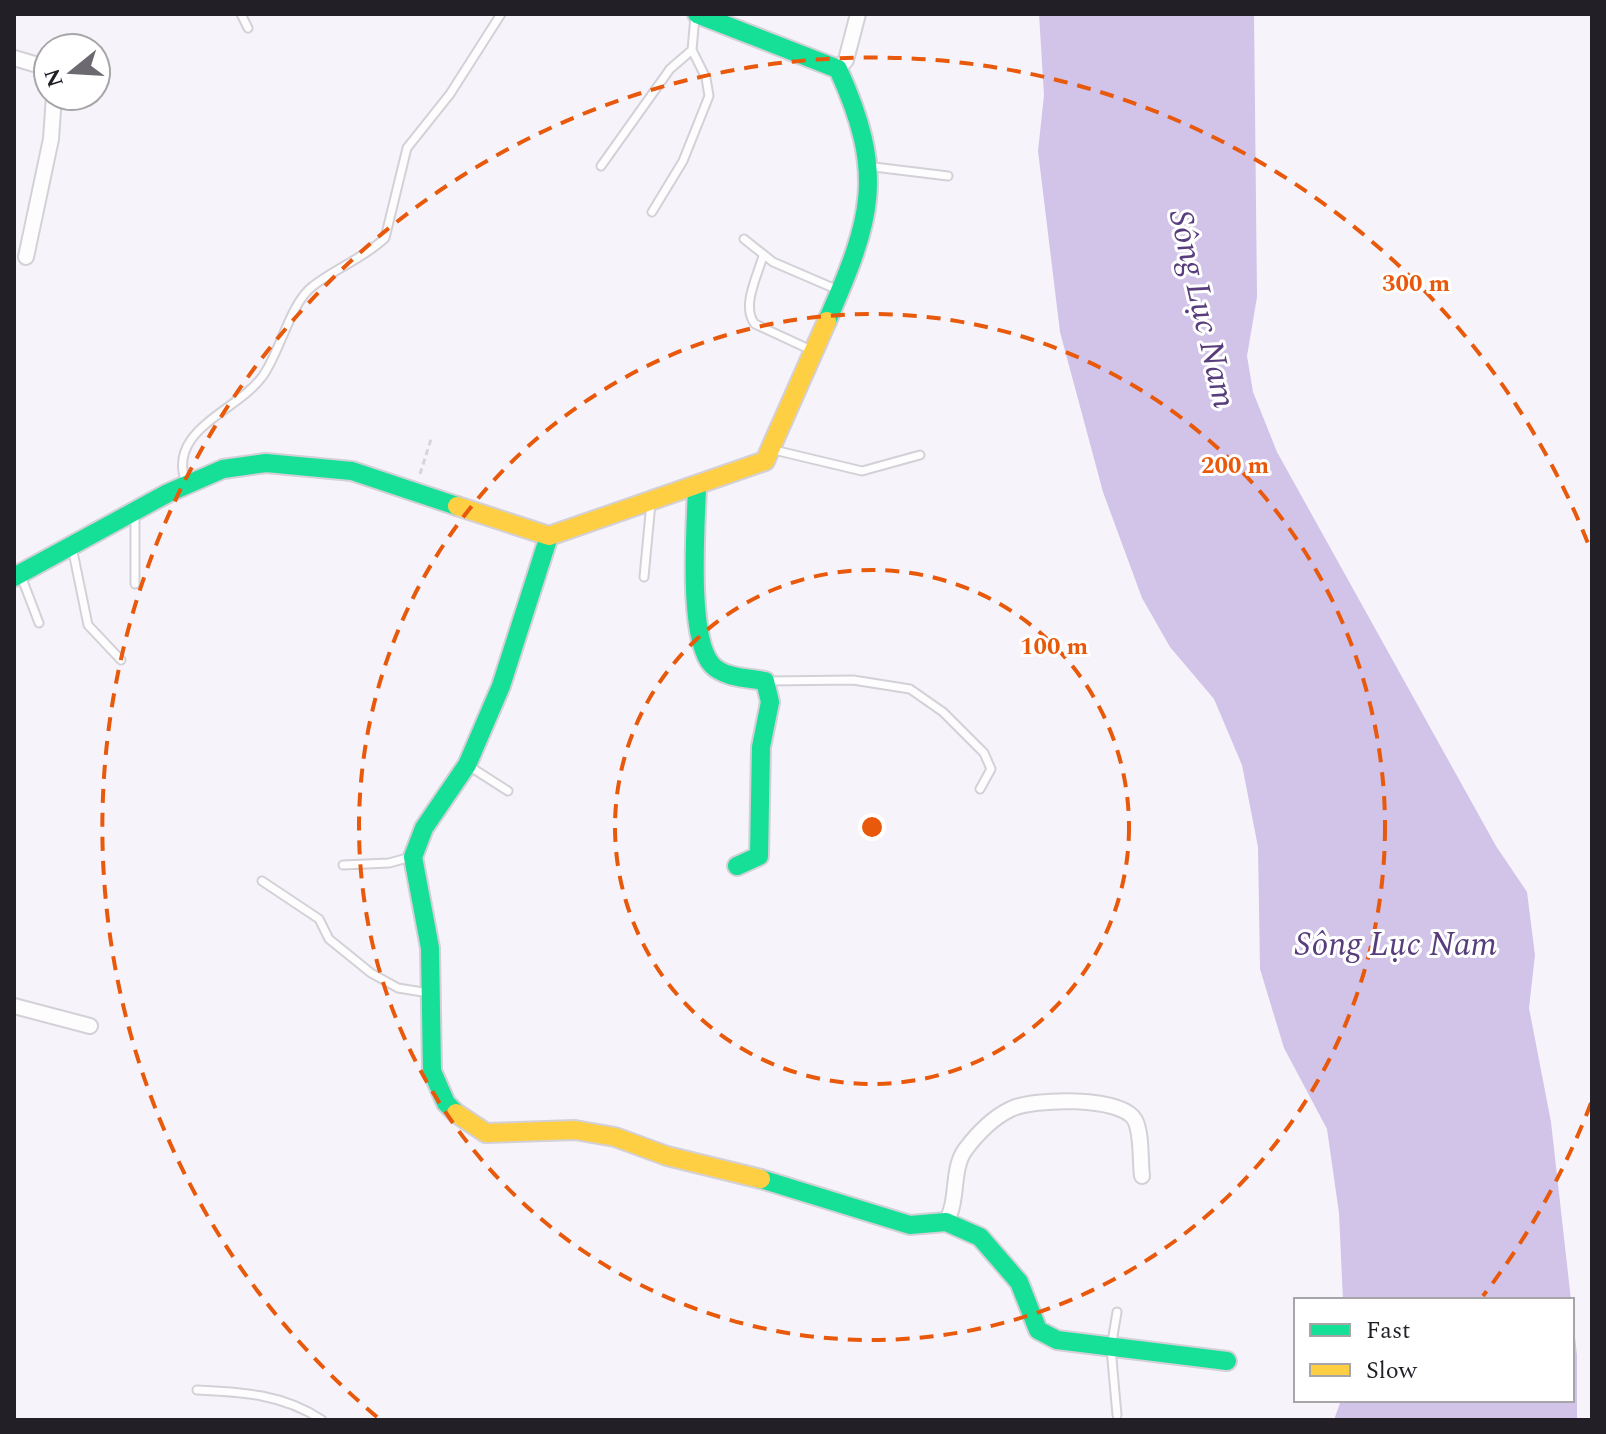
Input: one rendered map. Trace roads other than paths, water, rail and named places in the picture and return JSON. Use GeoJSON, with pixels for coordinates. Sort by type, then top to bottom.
{"type":"FeatureCollection","features":[{"type":"Feature","properties":{"kind":"street"},"geometry":{"type":"LineString","coordinates":[[17,575],[223,469],[266,463],[352,471],[416,489],[549,536],[765,461],[840,291],[870,208],[872,167],[864,134],[838,69],[724,19],[696,14]]}},
{"type":"Feature","properties":{"kind":"street"},"geometry":{"type":"LineString","coordinates":[[838,69],[846,60],[858,14]]}},
{"type":"Feature","properties":{"kind":"street"},"geometry":{"type":"LineString","coordinates":[[26,257],[51,139],[53,112]]}},
{"type":"Feature","properties":{"kind":"street"},"geometry":{"type":"LineString","coordinates":[[697,487],[697,604],[705,654],[709,664],[719,669],[765,681],[770,702],[761,747],[759,856],[752,862],[737,866]]}},
{"type":"Feature","properties":{"kind":"street"},"geometry":{"type":"LineString","coordinates":[[549,536],[501,686],[467,765],[424,828],[413,857],[430,948],[432,1071],[438,1089],[464,1121],[486,1133],[507,1135],[575,1130],[615,1137],[667,1156],[809,1191],[910,1225],[946,1222],[980,1237],[1019,1282],[1038,1330],[1057,1340],[1227,1361]]}},
{"type":"Feature","properties":{"kind":"street"},"geometry":{"type":"LineString","coordinates":[[14,1006],[90,1026]]}},
{"type":"Feature","properties":{"kind":"street"},"geometry":{"type":"LineString","coordinates":[[946,1222],[953,1206],[962,1154],[998,1117],[1030,1103],[1112,1103],[1127,1112],[1136,1121],[1142,1176]]}},
{"type":"Feature","properties":{"kind":"lane"},"geometry":{"type":"LineString","coordinates":[[241,14],[248,28]]}},
{"type":"Feature","properties":{"kind":"lane"},"geometry":{"type":"LineString","coordinates":[[187,485],[180,468],[182,454],[208,422],[240,400],[263,376],[311,287],[385,238],[407,148],[450,94],[501,14]]}},
{"type":"Feature","properties":{"kind":"lane"},"geometry":{"type":"LineString","coordinates":[[652,212],[683,161],[709,96],[706,78],[692,50],[696,14]]}},
{"type":"Feature","properties":{"kind":"lane"},"geometry":{"type":"LineString","coordinates":[[601,166],[678,59],[692,50]]}},
{"type":"Feature","properties":{"kind":"lane"},"geometry":{"type":"LineString","coordinates":[[872,167],[948,176]]}},
{"type":"Feature","properties":{"kind":"lane"},"geometry":{"type":"LineString","coordinates":[[744,239],[763,256],[840,291]]}},
{"type":"Feature","properties":{"kind":"lane"},"geometry":{"type":"LineString","coordinates":[[763,256],[748,308],[750,317],[755,324],[813,351]]}},
{"type":"Feature","properties":{"kind":"lane"},"geometry":{"type":"LineString","coordinates":[[772,450],[862,471],[882,468],[920,455]]}},
{"type":"Feature","properties":{"kind":"lane"},"geometry":{"type":"LineString","coordinates":[[644,577],[651,501]]}},
{"type":"Feature","properties":{"kind":"lane"},"geometry":{"type":"LineString","coordinates":[[135,513],[135,584]]}},
{"type":"Feature","properties":{"kind":"lane"},"geometry":{"type":"LineString","coordinates":[[72,545],[88,625],[121,660]]}},
{"type":"Feature","properties":{"kind":"lane"},"geometry":{"type":"LineString","coordinates":[[17,575],[39,623]]}},
{"type":"Feature","properties":{"kind":"lane"},"geometry":{"type":"LineString","coordinates":[[765,681],[853,680],[910,689],[943,712],[984,753],[991,769],[980,789]]}},
{"type":"Feature","properties":{"kind":"lane"},"geometry":{"type":"LineString","coordinates":[[467,765],[508,791]]}},
{"type":"Feature","properties":{"kind":"lane"},"geometry":{"type":"LineString","coordinates":[[343,865],[389,863],[413,857]]}},
{"type":"Feature","properties":{"kind":"lane"},"geometry":{"type":"LineString","coordinates":[[262,881],[319,919],[329,939],[371,973],[398,988],[431,993]]}},
{"type":"Feature","properties":{"kind":"lane"},"geometry":{"type":"LineString","coordinates":[[1117,1312],[1111,1348],[1117,1415]]}},
{"type":"Feature","properties":{"kind":"lane"},"geometry":{"type":"LineString","coordinates":[[197,1390],[253,1393],[299,1405],[322,1420]]}},
{"type":"Feature","properties":{"kind":"water","name":"Sông Lục Nam"},"geometry":{"type":"Polygon","coordinates":[[[1039,14],[1254,14],[1257,297],[1247,356],[1253,392],[1277,452],[1496,846],[1527,892],[1535,955],[1529,1008],[1551,1122],[1571,1298],[1343,1298],[1339,1213],[1327,1129],[1284,1048],[1260,969],[1258,847],[1242,765],[1214,699],[1170,647],[1142,598],[1103,492],[1060,332],[1038,151],[1044,95],[1039,14]]]}},
{"type":"Feature","properties":{"kind":"water"},"geometry":{"type":"Polygon","coordinates":[[[1574,1327],[1577,1420],[1334,1420],[1340,1402],[1574,1402],[1574,1327]]]}}]}
